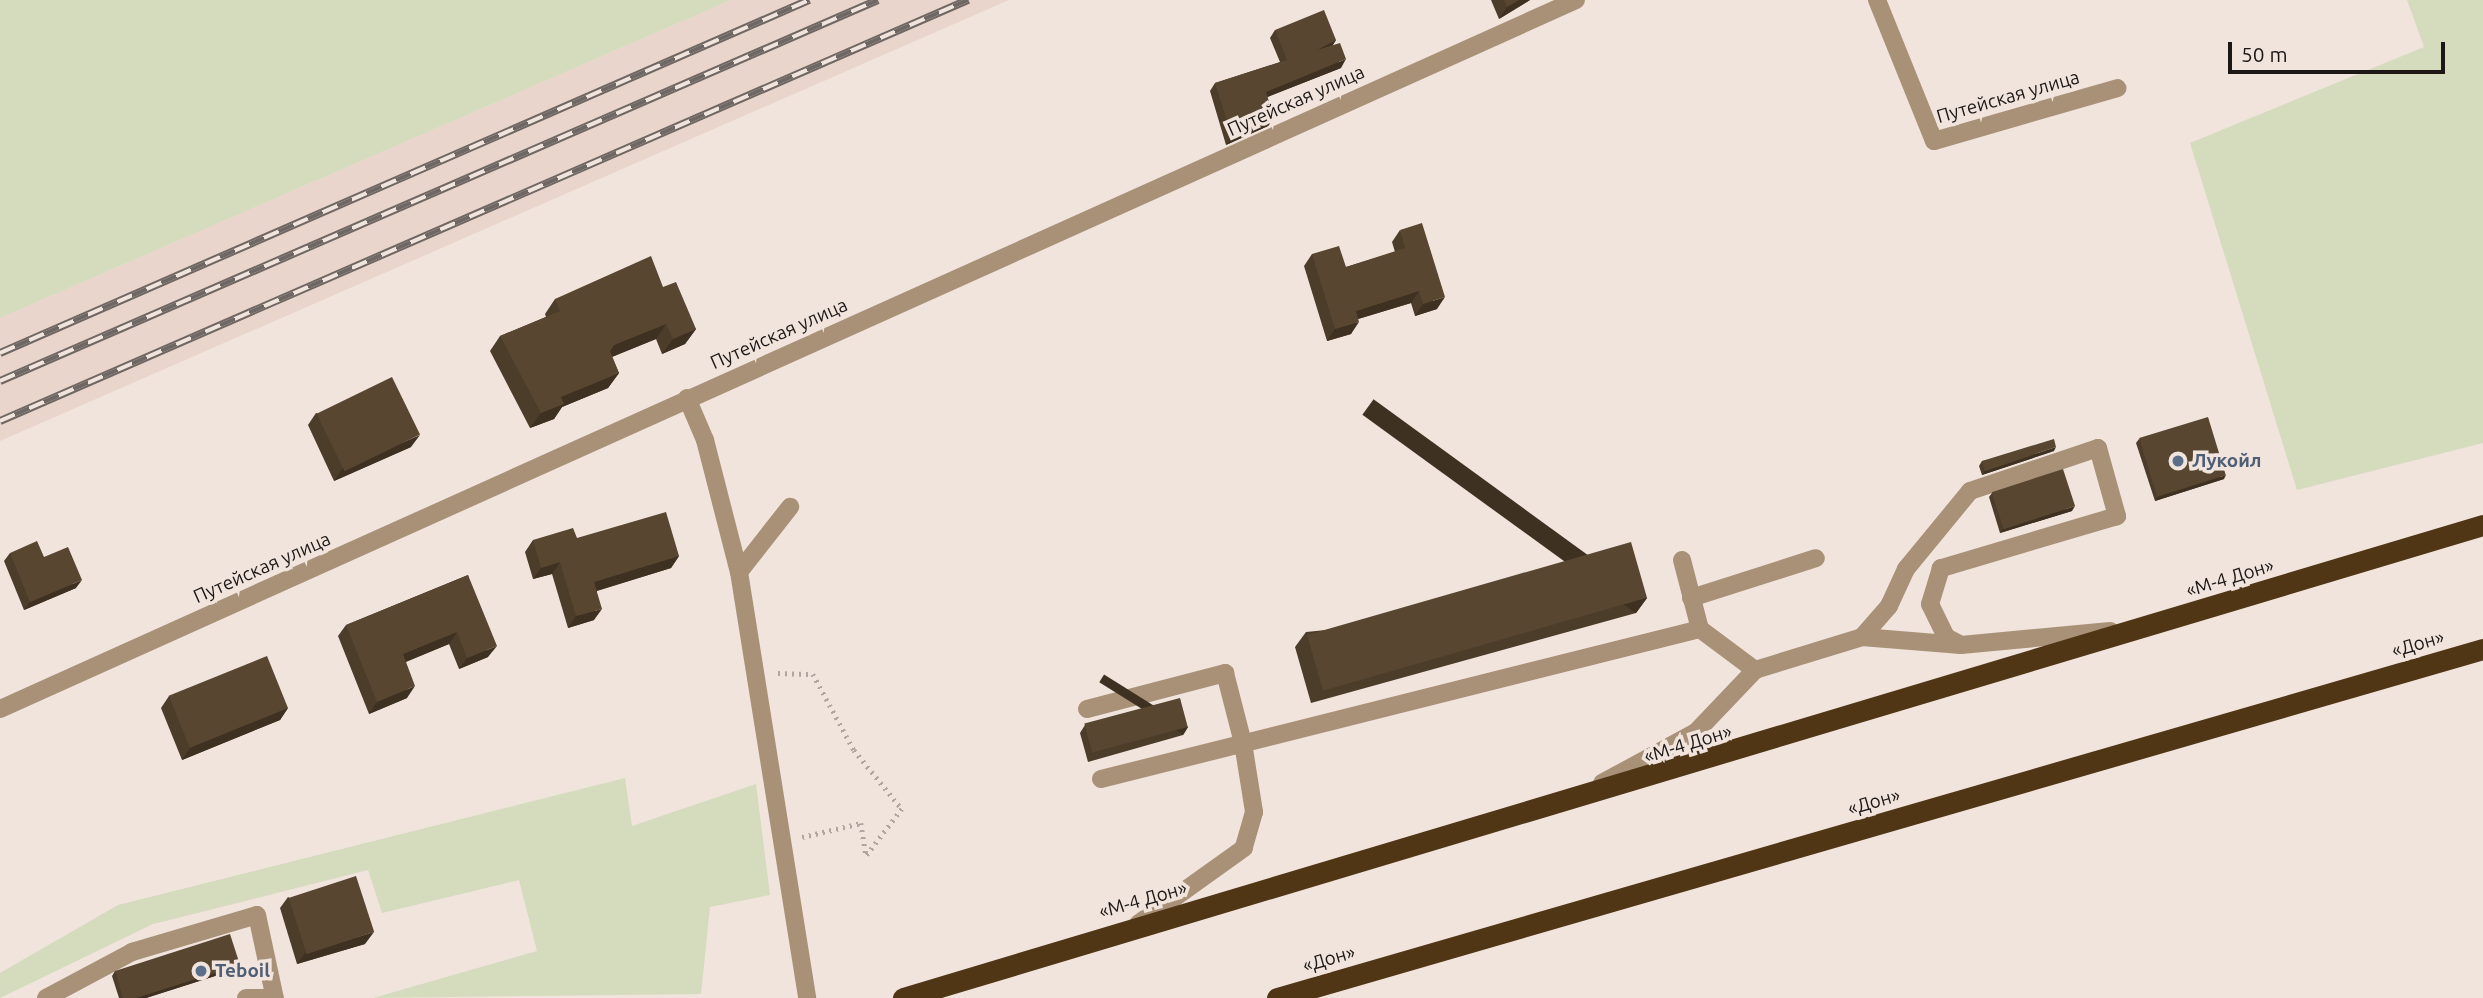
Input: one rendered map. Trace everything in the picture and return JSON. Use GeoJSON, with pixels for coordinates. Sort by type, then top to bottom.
{"type":"FeatureCollection","features":[{"type":"Feature","properties":{"kind":"highway","name":"«М-4 Дон»"},"geometry":{"type":"LineString","coordinates":[[903,998],[1138,925],[1556,808],[2483,525]]}},
{"type":"Feature","properties":{"kind":"highway","name":"«Дон»"},"geometry":{"type":"LineString","coordinates":[[1277,998],[2483,649]]}},
{"type":"Feature","properties":{"kind":"street","name":"Путейская улица"},"geometry":{"type":"LineString","coordinates":[[0,709],[1576,0]]}},
{"type":"Feature","properties":{"kind":"street","name":"Путейская улица"},"geometry":{"type":"LineString","coordinates":[[1877,0],[1934,141],[2118,88]]}},
{"type":"Feature","properties":{"kind":"street"},"geometry":{"type":"LineString","coordinates":[[687,398],[739,572],[807,998]]}},
{"type":"Feature","properties":{"kind":"street"},"geometry":{"type":"LineString","coordinates":[[1862,637],[1889,606],[1906,569],[1970,491],[2098,448],[2118,516],[1941,568],[1930,604],[1946,637],[1961,645]]}},
{"type":"Feature","properties":{"kind":"street"},"geometry":{"type":"LineString","coordinates":[[739,572],[790,508]]}},
{"type":"Feature","properties":{"kind":"street"},"geometry":{"type":"LineString","coordinates":[[1691,598],[1816,558]]}},
{"type":"Feature","properties":{"kind":"street"},"geometry":{"type":"LineString","coordinates":[[1682,560],[1700,629],[1755,670]]}},
{"type":"Feature","properties":{"kind":"street"},"geometry":{"type":"LineString","coordinates":[[1556,808],[1696,732],[1755,670],[1862,637],[1961,645],[2144,628]]}},
{"type":"Feature","properties":{"kind":"street"},"geometry":{"type":"LineString","coordinates":[[1101,779],[1700,629]]}},
{"type":"Feature","properties":{"kind":"street"},"geometry":{"type":"LineString","coordinates":[[1087,709],[1225,673],[1243,743],[1254,811],[1244,848],[1138,925]]}},
{"type":"Feature","properties":{"kind":"street"},"geometry":{"type":"LineString","coordinates":[[46,998],[132,952],[257,915],[275,996],[246,998]]}},
{"type":"Feature","properties":{"kind":"path"},"geometry":{"type":"LineString","coordinates":[[754,673],[813,674],[854,750],[902,809],[867,855],[861,823],[799,837]]}},
{"type":"Feature","properties":{"kind":"shaded area"},"geometry":{"type":"Polygon","coordinates":[[[731,0],[1009,0],[0,441],[0,318],[731,0]]]}},
{"type":"Feature","properties":{"kind":"green space"},"geometry":{"type":"Polygon","coordinates":[[[0,0],[731,0],[0,318],[0,0]]]}},
{"type":"Feature","properties":{"kind":"green space"},"geometry":{"type":"Polygon","coordinates":[[[2407,0],[2483,0],[2483,443],[2297,490],[2190,143],[2424,47],[2407,0]]]}},
{"type":"Feature","properties":{"kind":"green space"},"geometry":{"type":"Polygon","coordinates":[[[625,778],[632,826],[756,784],[770,895],[710,907],[701,994],[373,998],[537,951],[519,880],[382,913],[368,870],[153,924],[0,998],[0,973],[118,905],[625,778]]]}},
{"type":"Feature","properties":{"kind":"building"},"geometry":{"type":"Polygon","coordinates":[[[1504,0],[1519,0],[1507,7],[1504,0]]]}},
{"type":"Feature","properties":{"kind":"building"},"geometry":{"type":"Polygon","coordinates":[[[1324,10],[1336,40],[1317,50],[1340,43],[1346,59],[1266,92],[1274,118],[1232,137],[1215,83],[1287,60],[1275,30],[1324,10]]]}},
{"type":"Feature","properties":{"kind":"building"},"geometry":{"type":"Polygon","coordinates":[[[1422,223],[1445,297],[1423,304],[1419,291],[1356,311],[1359,322],[1335,329],[1312,254],[1339,246],[1346,267],[1405,248],[1400,230],[1422,223]]]}},
{"type":"Feature","properties":{"kind":"building"},"geometry":{"type":"Polygon","coordinates":[[[651,256],[663,287],[676,282],[696,329],[673,339],[666,324],[614,345],[610,351],[619,373],[561,397],[564,404],[541,413],[500,336],[560,311],[555,299],[651,256]]]}},
{"type":"Feature","properties":{"kind":"building"},"geometry":{"type":"Polygon","coordinates":[[[392,377],[420,435],[345,471],[317,414],[392,377]]]}},
{"type":"Feature","properties":{"kind":"building"},"geometry":{"type":"Polygon","coordinates":[[[2208,417],[2226,475],[2157,496],[2139,438],[2208,417]]]}},
{"type":"Feature","properties":{"kind":"building"},"geometry":{"type":"Polygon","coordinates":[[[2054,439],[2056,447],[1985,471],[1982,461],[2054,439]]]}},
{"type":"Feature","properties":{"kind":"building"},"geometry":{"type":"Polygon","coordinates":[[[2063,469],[2075,506],[2004,529],[1992,492],[2063,469]]]}},
{"type":"Feature","properties":{"kind":"building"},"geometry":{"type":"Polygon","coordinates":[[[666,512],[679,556],[594,582],[602,609],[576,616],[560,562],[541,568],[533,540],[573,528],[577,538],[666,512]]]}},
{"type":"Feature","properties":{"kind":"building"},"geometry":{"type":"Polygon","coordinates":[[[37,541],[44,557],[68,547],[82,580],[30,602],[10,553],[37,541]]]}},
{"type":"Feature","properties":{"kind":"building"},"geometry":{"type":"Polygon","coordinates":[[[1631,542],[1647,598],[1323,691],[1307,635],[1631,542]]]}},
{"type":"Feature","properties":{"kind":"building"},"geometry":{"type":"Polygon","coordinates":[[[468,575],[497,646],[467,658],[457,632],[403,654],[415,686],[377,702],[346,625],[468,575]]]}},
{"type":"Feature","properties":{"kind":"building"},"geometry":{"type":"Polygon","coordinates":[[[267,656],[288,708],[190,748],[169,696],[267,656]]]}},
{"type":"Feature","properties":{"kind":"building"},"geometry":{"type":"Polygon","coordinates":[[[1180,698],[1188,727],[1092,753],[1084,724],[1180,698]]]}},
{"type":"Feature","properties":{"kind":"building"},"geometry":{"type":"Polygon","coordinates":[[[356,876],[374,932],[307,954],[288,898],[356,876]]]}},
{"type":"Feature","properties":{"kind":"building"},"geometry":{"type":"Polygon","coordinates":[[[230,934],[240,965],[136,998],[123,998],[115,971],[230,934]]]}},
{"type":"Feature","properties":{"kind":"railway"},"geometry":{"type":"LineString","coordinates":[[0,353],[809,0]]}},
{"type":"Feature","properties":{"kind":"railway"},"geometry":{"type":"LineString","coordinates":[[0,381],[878,0]]}},
{"type":"Feature","properties":{"kind":"railway"},"geometry":{"type":"LineString","coordinates":[[0,421],[968,0]]}},
{"type":"Feature","properties":{"kind":"place","name":"Лукойл"},"geometry":{"type":"Point","coordinates":[2178,461]}},
{"type":"Feature","properties":{"kind":"place","name":"Teboil"},"geometry":{"type":"Point","coordinates":[201,971]}}]}
